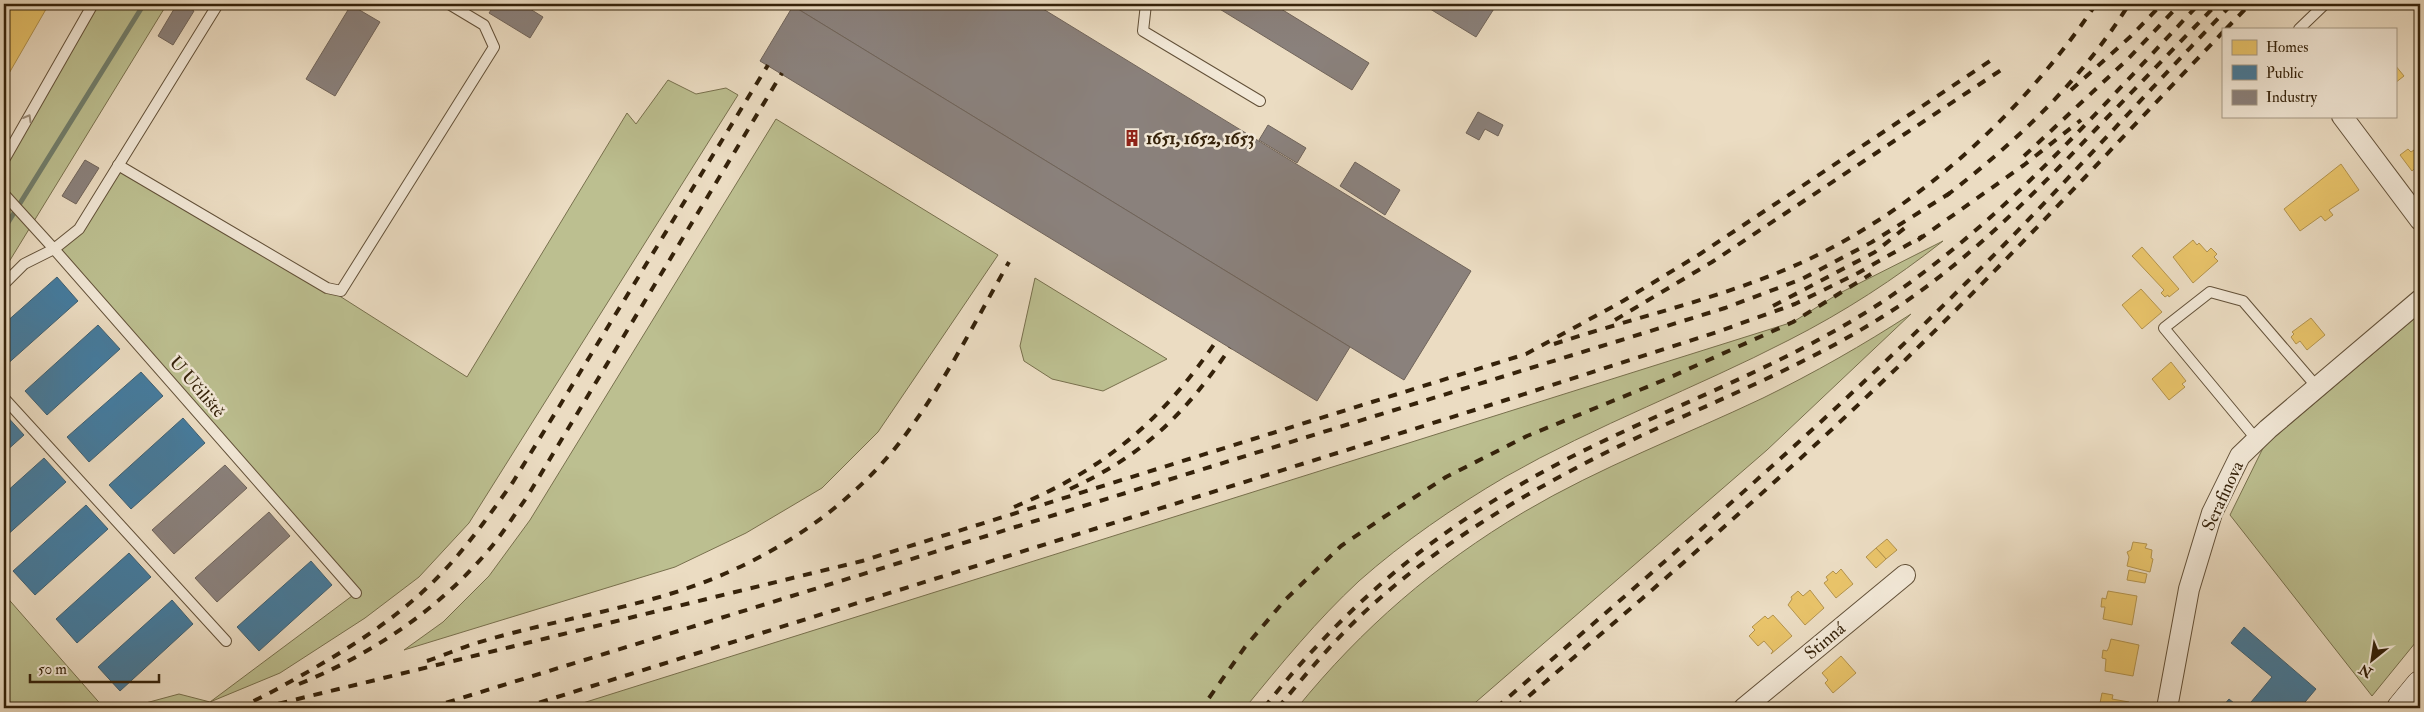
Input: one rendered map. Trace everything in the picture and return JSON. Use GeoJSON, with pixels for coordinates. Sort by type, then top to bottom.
{"type":"FeatureCollection","features":[{"type":"Feature","properties":{"kind":"main road"},"geometry":{"type":"LineString","coordinates":[[2401,708],[2420,685]]}},
{"type":"Feature","properties":{"kind":"street"},"geometry":{"type":"LineString","coordinates":[[2344,118],[2420,220]]}},
{"type":"Feature","properties":{"kind":"street","name":"Serafinova"},"geometry":{"type":"LineString","coordinates":[[2167,708],[2189,589],[2212,513],[2240,456],[2317,387],[2420,300]]}},
{"type":"Feature","properties":{"kind":"street","name":"Stinná"},"geometry":{"type":"LineString","coordinates":[[1744,708],[1905,575]]}},
{"type":"Feature","properties":{"kind":"lane"},"geometry":{"type":"LineString","coordinates":[[4,160],[93,4]]}},
{"type":"Feature","properties":{"kind":"lane"},"geometry":{"type":"LineString","coordinates":[[4,284],[24,264],[54,249],[79,229],[218,4]]}},
{"type":"Feature","properties":{"kind":"lane"},"geometry":{"type":"LineString","coordinates":[[118,165],[327,288],[341,291],[494,47],[484,25],[449,4]]}},
{"type":"Feature","properties":{"kind":"lane"},"geometry":{"type":"LineString","coordinates":[[1146,4],[1143,31],[1260,102]]}},
{"type":"Feature","properties":{"kind":"lane"},"geometry":{"type":"LineString","coordinates":[[2300,28],[2325,4]]}},
{"type":"Feature","properties":{"kind":"lane","name":"U Učiliště"},"geometry":{"type":"LineString","coordinates":[[6,197],[54,249],[356,593]]}},
{"type":"Feature","properties":{"kind":"lane"},"geometry":{"type":"LineString","coordinates":[[2257,440],[2164,328],[2210,292],[2243,300],[2317,387]]}},
{"type":"Feature","properties":{"kind":"lane"},"geometry":{"type":"LineString","coordinates":[[4,398],[226,640]]}},
{"type":"Feature","properties":{"kind":"green space"},"geometry":{"type":"Polygon","coordinates":[[[96,4],[167,4],[4,270],[4,153],[96,4]]]}},
{"type":"Feature","properties":{"kind":"green space"},"geometry":{"type":"Polygon","coordinates":[[[668,80],[696,94],[726,88],[738,95],[469,523],[419,577],[365,618],[280,673],[210,702],[356,593],[54,249],[79,229],[118,165],[327,288],[467,377],[627,113],[636,124],[668,80]]]}},
{"type":"Feature","properties":{"kind":"green space"},"geometry":{"type":"Polygon","coordinates":[[[776,119],[998,255],[878,432],[822,488],[746,533],[675,567],[404,650],[443,622],[489,576],[530,520],[776,119]]]}},
{"type":"Feature","properties":{"kind":"green space"},"geometry":{"type":"Polygon","coordinates":[[[1943,241],[1906,269],[1830,318],[1754,358],[1575,440],[1505,477],[1467,500],[1411,539],[1359,581],[1300,643],[1245,708],[567,708],[1793,322],[1838,294],[1943,241]]]}},
{"type":"Feature","properties":{"kind":"green space"},"geometry":{"type":"Polygon","coordinates":[[[1035,278],[1167,359],[1103,391],[1052,379],[1024,361],[1020,346],[1035,278]]]}},
{"type":"Feature","properties":{"kind":"green space"},"geometry":{"type":"Polygon","coordinates":[[[1911,314],[1767,450],[1469,708],[1297,708],[1347,651],[1374,625],[1430,576],[1491,532],[1582,481],[1801,379],[1857,348],[1911,314]]]}},
{"type":"Feature","properties":{"kind":"green space"},"geometry":{"type":"Polygon","coordinates":[[[2420,314],[2420,637],[2372,696],[2230,515],[2264,446],[2420,314]]]}},
{"type":"Feature","properties":{"kind":"green space"},"geometry":{"type":"Polygon","coordinates":[[[4,594],[104,708],[4,708],[4,594]]]}},
{"type":"Feature","properties":{"kind":"green space"},"geometry":{"type":"Polygon","coordinates":[[[179,694],[210,702],[204,708],[127,708],[179,694]]]}},
{"type":"Feature","properties":{"kind":"building: Homes"},"geometry":{"type":"Polygon","coordinates":[[[4,4],[49,4],[4,82],[4,4]]]}},
{"type":"Feature","properties":{"kind":"building: Homes"},"geometry":{"type":"Polygon","coordinates":[[[2396,66],[2404,76],[2396,82],[2396,66]]]}},
{"type":"Feature","properties":{"kind":"building: Homes"},"geometry":{"type":"Polygon","coordinates":[[[2420,146],[2420,164],[2412,171],[2400,155],[2408,149],[2411,152],[2420,146]]]}},
{"type":"Feature","properties":{"kind":"building: Homes"},"geometry":{"type":"Polygon","coordinates":[[[2341,164],[2359,190],[2329,210],[2333,215],[2325,221],[2321,216],[2300,231],[2284,209],[2341,164]]]}},
{"type":"Feature","properties":{"kind":"building: Homes"},"geometry":{"type":"Polygon","coordinates":[[[2193,240],[2197,245],[2199,243],[2207,252],[2211,248],[2217,254],[2214,257],[2218,261],[2193,283],[2173,257],[2193,240]]]}},
{"type":"Feature","properties":{"kind":"building: Homes"},"geometry":{"type":"Polygon","coordinates":[[[2142,247],[2179,289],[2169,297],[2168,295],[2165,297],[2161,293],[2164,290],[2132,256],[2142,247]]]}},
{"type":"Feature","properties":{"kind":"building: Homes"},"geometry":{"type":"Polygon","coordinates":[[[2141,289],[2162,312],[2142,329],[2122,305],[2141,289]]]}},
{"type":"Feature","properties":{"kind":"building: Homes"},"geometry":{"type":"Polygon","coordinates":[[[2311,318],[2325,335],[2307,350],[2300,341],[2296,344],[2291,337],[2294,334],[2292,332],[2311,318]]]}},
{"type":"Feature","properties":{"kind":"building: Homes"},"geometry":{"type":"Polygon","coordinates":[[[2171,362],[2186,381],[2182,384],[2185,387],[2169,400],[2152,379],[2171,362]]]}},
{"type":"Feature","properties":{"kind":"building: Homes"},"geometry":{"type":"Polygon","coordinates":[[[1887,539],[1897,550],[1886,559],[1876,548],[1887,539]]]}},
{"type":"Feature","properties":{"kind":"building: Homes"},"geometry":{"type":"Polygon","coordinates":[[[2133,542],[2147,544],[2145,548],[2152,550],[2151,558],[2153,559],[2150,572],[2127,566],[2129,557],[2127,552],[2131,550],[2133,542]]]}},
{"type":"Feature","properties":{"kind":"building: Homes"},"geometry":{"type":"Polygon","coordinates":[[[1876,548],[1886,559],[1876,568],[1866,557],[1876,548]]]}},
{"type":"Feature","properties":{"kind":"building: Homes"},"geometry":{"type":"Polygon","coordinates":[[[1841,569],[1853,584],[1836,598],[1824,583],[1828,580],[1826,577],[1833,571],[1836,574],[1841,569]]]}},
{"type":"Feature","properties":{"kind":"building: Homes"},"geometry":{"type":"Polygon","coordinates":[[[2129,570],[2147,574],[2145,583],[2127,580],[2129,570]]]}},
{"type":"Feature","properties":{"kind":"building: Homes"},"geometry":{"type":"Polygon","coordinates":[[[1810,590],[1824,608],[1805,625],[1788,605],[1792,599],[1791,597],[1798,591],[1803,596],[1810,590]]]}},
{"type":"Feature","properties":{"kind":"building: Homes"},"geometry":{"type":"Polygon","coordinates":[[[2108,591],[2137,596],[2132,625],[2103,619],[2105,607],[2101,607],[2102,598],[2106,599],[2108,591]]]}},
{"type":"Feature","properties":{"kind":"building: Homes"},"geometry":{"type":"Polygon","coordinates":[[[1773,615],[1792,636],[1771,654],[1773,651],[1764,641],[1758,646],[1749,636],[1755,630],[1752,627],[1765,616],[1768,619],[1773,615]]]}},
{"type":"Feature","properties":{"kind":"building: Homes"},"geometry":{"type":"Polygon","coordinates":[[[2111,639],[2139,645],[2133,676],[2105,671],[2106,659],[2102,658],[2103,650],[2107,651],[2111,639]]]}},
{"type":"Feature","properties":{"kind":"building: Homes"},"geometry":{"type":"Polygon","coordinates":[[[1841,656],[1856,673],[1833,693],[1825,683],[1828,680],[1822,673],[1841,656]]]}},
{"type":"Feature","properties":{"kind":"building: Homes"},"geometry":{"type":"Polygon","coordinates":[[[2102,693],[2113,695],[2112,699],[2129,702],[2127,708],[2099,708],[2102,693]]]}},
{"type":"Feature","properties":{"kind":"building: Homes"},"geometry":{"type":"Polygon","coordinates":[[[1659,703],[1663,708],[1653,708],[1659,703]]]}},
{"type":"Feature","properties":{"kind":"building: Homes"},"geometry":{"type":"Polygon","coordinates":[[[1670,703],[1674,708],[1663,708],[1670,703]]]}},
{"type":"Feature","properties":{"kind":"building: Public"},"geometry":{"type":"Polygon","coordinates":[[[57,277],[78,301],[4,367],[4,324],[57,277]]]}},
{"type":"Feature","properties":{"kind":"building: Public"},"geometry":{"type":"Polygon","coordinates":[[[98,325],[120,349],[47,415],[25,391],[98,325]]]}},
{"type":"Feature","properties":{"kind":"building: Public"},"geometry":{"type":"Polygon","coordinates":[[[141,372],[163,396],[89,462],[67,437],[141,372]]]}},
{"type":"Feature","properties":{"kind":"building: Public"},"geometry":{"type":"Polygon","coordinates":[[[4,413],[24,435],[4,453],[4,413]]]}},
{"type":"Feature","properties":{"kind":"building: Public"},"geometry":{"type":"Polygon","coordinates":[[[183,418],[205,443],[131,509],[109,485],[183,418]]]}},
{"type":"Feature","properties":{"kind":"building: Public"},"geometry":{"type":"Polygon","coordinates":[[[44,458],[66,482],[4,538],[4,494],[44,458]]]}},
{"type":"Feature","properties":{"kind":"building: Public"},"geometry":{"type":"Polygon","coordinates":[[[86,505],[108,529],[35,595],[13,571],[86,505]]]}},
{"type":"Feature","properties":{"kind":"building: Public"},"geometry":{"type":"Polygon","coordinates":[[[129,553],[151,577],[77,643],[56,619],[129,553]]]}},
{"type":"Feature","properties":{"kind":"building: Public"},"geometry":{"type":"Polygon","coordinates":[[[311,561],[332,585],[259,651],[237,627],[311,561]]]}},
{"type":"Feature","properties":{"kind":"building: Public"},"geometry":{"type":"Polygon","coordinates":[[[172,600],[193,624],[120,691],[98,667],[172,600]]]}},
{"type":"Feature","properties":{"kind":"building: Public"},"geometry":{"type":"Polygon","coordinates":[[[2244,627],[2316,689],[2300,708],[2246,708],[2272,677],[2231,643],[2244,627]]]}},
{"type":"Feature","properties":{"kind":"building: Public"},"geometry":{"type":"Polygon","coordinates":[[[2229,699],[2240,708],[2226,708],[2223,706],[2229,699]]]}},
{"type":"Feature","properties":{"kind":"building: Industry"},"geometry":{"type":"Polygon","coordinates":[[[177,4],[182,4],[194,11],[173,45],[158,36],[177,4]]]}},
{"type":"Feature","properties":{"kind":"building: Industry"},"geometry":{"type":"Polygon","coordinates":[[[495,4],[522,4],[543,17],[530,38],[489,13],[495,4]]]}},
{"type":"Feature","properties":{"kind":"building: Industry"},"geometry":{"type":"Polygon","coordinates":[[[685,4],[698,4],[694,9],[685,4]]]}},
{"type":"Feature","properties":{"kind":"building: Industry","name":"1651, 1652, 1653"},"geometry":{"type":"Polygon","coordinates":[[[795,4],[1035,4],[1471,271],[1404,380],[793,6],[795,4]]]}},
{"type":"Feature","properties":{"kind":"building: Industry"},"geometry":{"type":"Polygon","coordinates":[[[1220,4],[1273,4],[1369,63],[1352,90],[1218,8],[1220,4]]]}},
{"type":"Feature","properties":{"kind":"building: Industry"},"geometry":{"type":"Polygon","coordinates":[[[1422,4],[1497,4],[1476,37],[1422,4]]]}},
{"type":"Feature","properties":{"kind":"building: Industry"},"geometry":{"type":"Polygon","coordinates":[[[1754,4],[1766,4],[1763,8],[1754,4]]]}},
{"type":"Feature","properties":{"kind":"building: Industry"},"geometry":{"type":"Polygon","coordinates":[[[351,5],[380,22],[335,96],[306,79],[351,5]]]}},
{"type":"Feature","properties":{"kind":"building: Industry"},"geometry":{"type":"Polygon","coordinates":[[[793,6],[1350,347],[1317,401],[760,61],[793,6]]]}},
{"type":"Feature","properties":{"kind":"building: Industry"},"geometry":{"type":"Polygon","coordinates":[[[1478,112],[1503,125],[1498,136],[1485,129],[1479,140],[1466,133],[1478,112]]]}},
{"type":"Feature","properties":{"kind":"building: Industry"},"geometry":{"type":"Polygon","coordinates":[[[1268,125],[1306,148],[1297,163],[1259,140],[1268,125]]]}},
{"type":"Feature","properties":{"kind":"building: Industry"},"geometry":{"type":"Polygon","coordinates":[[[85,160],[99,168],[76,204],[62,196],[85,160]]]}},
{"type":"Feature","properties":{"kind":"building: Industry"},"geometry":{"type":"Polygon","coordinates":[[[1355,162],[1400,190],[1385,215],[1340,186],[1355,162]]]}},
{"type":"Feature","properties":{"kind":"building: Industry"},"geometry":{"type":"Polygon","coordinates":[[[225,465],[247,488],[174,554],[152,530],[225,465]]]}},
{"type":"Feature","properties":{"kind":"building: Industry"},"geometry":{"type":"Polygon","coordinates":[[[269,512],[290,536],[217,602],[195,578],[269,512]]]}},
{"type":"Feature","properties":{"kind":"waterway"},"geometry":{"type":"LineString","coordinates":[[4,229],[144,4]]}},
{"type":"Feature","properties":{"kind":"railway"},"geometry":{"type":"LineString","coordinates":[[1554,344],[1713,296],[1775,274],[1848,239],[1889,213],[1929,184],[2003,118],[2037,81],[2096,4]]}},
{"type":"Feature","properties":{"kind":"railway"},"geometry":{"type":"LineString","coordinates":[[1946,196],[1998,154],[2069,84],[2111,32],[2129,4]]}},
{"type":"Feature","properties":{"kind":"railway"},"geometry":{"type":"LineString","coordinates":[[2071,90],[2130,37],[2162,4]]}},
{"type":"Feature","properties":{"kind":"railway"},"geometry":{"type":"LineString","coordinates":[[2024,156],[2128,59],[2180,4]]}},
{"type":"Feature","properties":{"kind":"railway"},"geometry":{"type":"LineString","coordinates":[[1264,708],[1331,631],[1367,596],[1444,534],[1486,506],[1529,479],[1613,436],[1806,347],[1879,304],[1924,272],[1967,238],[2047,163],[2199,4]]}},
{"type":"Feature","properties":{"kind":"railway"},"geometry":{"type":"LineString","coordinates":[[1278,708],[1326,651],[1365,611],[1430,558],[1484,521],[1541,487],[1599,456],[1813,356],[1882,317],[1941,276],[2022,205],[2217,4]]}},
{"type":"Feature","properties":{"kind":"railway"},"geometry":{"type":"LineString","coordinates":[[1496,708],[1735,499],[1910,338],[2034,214],[2232,4]]}},
{"type":"Feature","properties":{"kind":"railway"},"geometry":{"type":"LineString","coordinates":[[2227,28],[2250,4]]}},
{"type":"Feature","properties":{"kind":"railway"},"geometry":{"type":"LineString","coordinates":[[1515,708],[1745,508],[1879,385],[2010,255],[2222,33]]}},
{"type":"Feature","properties":{"kind":"railway"},"geometry":{"type":"LineString","coordinates":[[261,708],[862,561],[1526,354],[1623,301],[1700,254],[1993,59]]}},
{"type":"Feature","properties":{"kind":"railway"},"geometry":{"type":"LineString","coordinates":[[237,708],[304,674],[371,633],[432,583],[465,547],[513,482],[768,65]]}},
{"type":"Feature","properties":{"kind":"railway"},"geometry":{"type":"LineString","coordinates":[[1615,320],[1712,262],[2001,70]]}},
{"type":"Feature","properties":{"kind":"railway"},"geometry":{"type":"LineString","coordinates":[[299,684],[377,645],[424,612],[467,573],[503,532],[527,497],[782,73]]}},
{"type":"Feature","properties":{"kind":"railway"},"geometry":{"type":"LineString","coordinates":[[1918,240],[2024,165],[2081,120]]}},
{"type":"Feature","properties":{"kind":"railway"},"geometry":{"type":"LineString","coordinates":[[429,708],[1725,308],[1802,279],[1872,242],[1950,193]]}},
{"type":"Feature","properties":{"kind":"railway"},"geometry":{"type":"LineString","coordinates":[[1773,306],[1875,252],[1906,227]]}},
{"type":"Feature","properties":{"kind":"railway"},"geometry":{"type":"LineString","coordinates":[[522,708],[1481,408],[1717,332],[1795,304],[1858,273],[1923,236]]}},
{"type":"Feature","properties":{"kind":"railway"},"geometry":{"type":"LineString","coordinates":[[427,661],[496,637],[663,596],[699,584],[734,570],[800,533],[831,511],[859,487],[885,460],[909,430],[949,369],[1009,262]]}},
{"type":"Feature","properties":{"kind":"railway"},"geometry":{"type":"LineString","coordinates":[[1209,698],[1245,647],[1285,600],[1341,546],[1446,477],[1527,436],[1664,380],[1793,322],[1871,274]]}},
{"type":"Feature","properties":{"kind":"railway"},"geometry":{"type":"LineString","coordinates":[[1014,507],[1076,477],[1129,440],[1175,395],[1217,340]]}},
{"type":"Feature","properties":{"kind":"railway"},"geometry":{"type":"LineString","coordinates":[[1070,489],[1120,462],[1161,431],[1196,393],[1230,348]]}},
{"type":"Feature","properties":{"kind":"place","name":"1651, 1652, 1653"},"geometry":{"type":"Point","coordinates":[1132,138]}}]}
